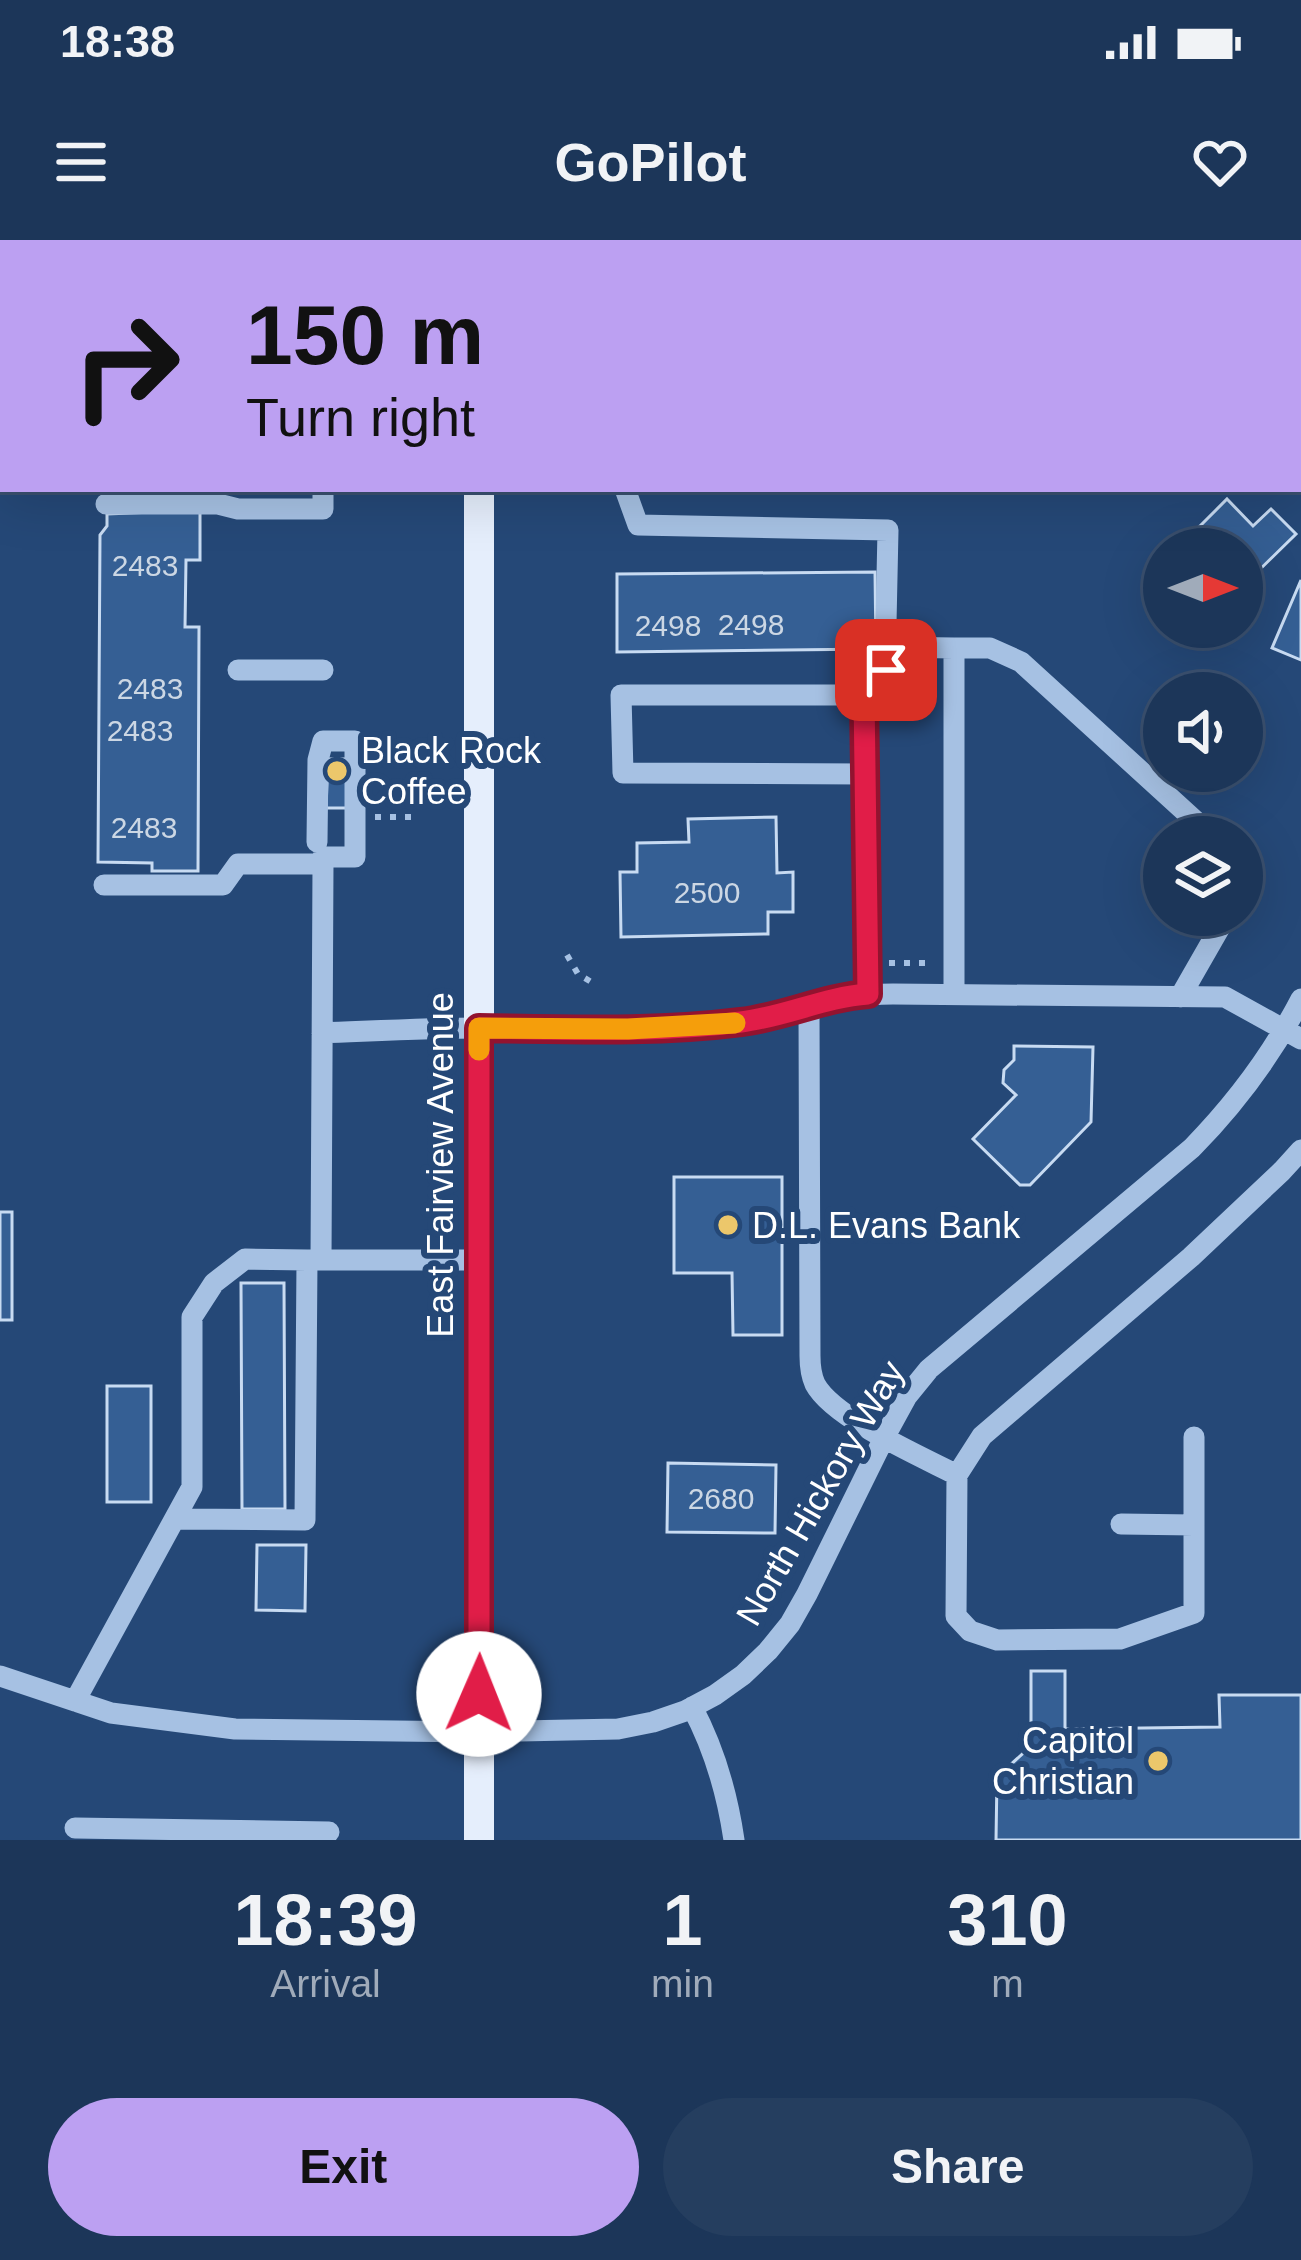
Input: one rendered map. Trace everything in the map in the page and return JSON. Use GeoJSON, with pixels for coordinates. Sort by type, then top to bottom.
{"type":"FeatureCollection","features":[{"type":"Feature","properties":{"kind":"main road","name":"East Fairview Avenue"},"geometry":{"type":"LineString","coordinates":[[479,492],[479,1840]]}},
{"type":"Feature","properties":{"kind":"street"},"geometry":{"type":"LineString","coordinates":[[106,504],[323,509],[323,492]]}},
{"type":"Feature","properties":{"kind":"street"},"geometry":{"type":"LineString","coordinates":[[626,492],[638,525],[889,530],[886,670],[864,695],[868,994]]}},
{"type":"Feature","properties":{"kind":"street"},"geometry":{"type":"LineString","coordinates":[[886,647],[990,648],[1021,662],[1191,816]]}},
{"type":"Feature","properties":{"kind":"street"},"geometry":{"type":"LineString","coordinates":[[954,648],[954,994]]}},
{"type":"Feature","properties":{"kind":"street"},"geometry":{"type":"LineString","coordinates":[[238,670],[323,670]]}},
{"type":"Feature","properties":{"kind":"street"},"geometry":{"type":"LineString","coordinates":[[864,695],[621,695],[623,773],[865,774]]}},
{"type":"Feature","properties":{"kind":"street"},"geometry":{"type":"LineString","coordinates":[[323,741],[356,741],[356,857],[320,849],[318,760],[323,741]]}},
{"type":"Feature","properties":{"kind":"street"},"geometry":{"type":"LineString","coordinates":[[104,885],[223,885],[238,864],[323,864],[322,1033],[305,1520],[176,1519]]}},
{"type":"Feature","properties":{"kind":"street"},"geometry":{"type":"LineString","coordinates":[[1180,997],[1215,936]]}},
{"type":"Feature","properties":{"kind":"street"},"geometry":{"type":"LineString","coordinates":[[322,1033],[714,1026],[868,994],[954,994],[1225,998],[1293,1034]]}},
{"type":"Feature","properties":{"kind":"street","name":"North Hickory Way"},"geometry":{"type":"LineString","coordinates":[[0,1676],[112,1713],[236,1729],[618,1729],[692,1707],[743,1675],[790,1624],[884,1438],[928,1370],[1192,1148],[1293,1034],[1301,999]]}},
{"type":"Feature","properties":{"kind":"street"},"geometry":{"type":"LineString","coordinates":[[808,1007],[813,1380],[838,1409],[957,1475]]}},
{"type":"Feature","properties":{"kind":"street"},"geometry":{"type":"LineString","coordinates":[[1194,1437],[1194,1612],[1120,1639],[997,1640],[970,1631],[956,1616],[957,1475],[982,1436],[1191,1257],[1301,1150]]}},
{"type":"Feature","properties":{"kind":"street"},"geometry":{"type":"LineString","coordinates":[[75,1701],[192,1487],[192,1317],[214,1283],[245,1259],[479,1260]]}},
{"type":"Feature","properties":{"kind":"street"},"geometry":{"type":"LineString","coordinates":[[1121,1524],[1194,1525]]}},
{"type":"Feature","properties":{"kind":"street"},"geometry":{"type":"LineString","coordinates":[[692,1707],[710,1740],[734,1840]]}},
{"type":"Feature","properties":{"kind":"street"},"geometry":{"type":"LineString","coordinates":[[75,1828],[328,1832]]}},
{"type":"Feature","properties":{"kind":"path"},"geometry":{"type":"LineString","coordinates":[[567,955],[578,974],[593,982]]}},
{"type":"Feature","properties":{"kind":"path"},"geometry":{"type":"LineString","coordinates":[[879,964],[932,964]]}},
{"type":"Feature","properties":{"kind":"building"},"geometry":{"type":"Polygon","coordinates":[[[1227,499],[1253,526],[1271,509],[1296,534],[1263,566],[1263,528],[1198,528],[1227,499]]]}},
{"type":"Feature","properties":{"kind":"building"},"geometry":{"type":"Polygon","coordinates":[[[200,510],[200,560],[186,560],[185,627],[199,627],[198,871],[152,871],[152,863],[98,862],[100,535],[107,526],[107,514],[200,510]]]}},
{"type":"Feature","properties":{"kind":"building"},"geometry":{"type":"Polygon","coordinates":[[[875,572],[876,649],[617,652],[617,574],[875,572]]]}},
{"type":"Feature","properties":{"kind":"building"},"geometry":{"type":"Polygon","coordinates":[[[1301,580],[1301,660],[1272,648],[1301,580]]]}},
{"type":"Feature","properties":{"kind":"building","name":"Black Rock Coffee"},"geometry":{"type":"Polygon","coordinates":[[[328,759],[347,759],[348,808],[326,808],[328,759]]]}},
{"type":"Feature","properties":{"kind":"building"},"geometry":{"type":"Polygon","coordinates":[[[776,817],[777,873],[793,872],[793,912],[768,912],[768,934],[621,937],[620,872],[637,872],[637,843],[689,842],[688,819],[776,817]]]}},
{"type":"Feature","properties":{"kind":"building"},"geometry":{"type":"Polygon","coordinates":[[[1014,1046],[1093,1047],[1091,1122],[1030,1185],[1020,1185],[973,1139],[1016,1095],[1003,1083],[1004,1070],[1014,1060],[1014,1046]]]}},
{"type":"Feature","properties":{"kind":"building","name":"D.L. Evans Bank"},"geometry":{"type":"Polygon","coordinates":[[[674,1177],[782,1177],[782,1335],[733,1335],[732,1273],[674,1273],[674,1177]]]}},
{"type":"Feature","properties":{"kind":"building"},"geometry":{"type":"Polygon","coordinates":[[[0,1212],[12,1212],[12,1320],[0,1320],[0,1212]]]}},
{"type":"Feature","properties":{"kind":"building"},"geometry":{"type":"Polygon","coordinates":[[[241,1283],[284,1283],[285,1509],[242,1509],[241,1283]]]}},
{"type":"Feature","properties":{"kind":"building"},"geometry":{"type":"Polygon","coordinates":[[[107,1386],[151,1386],[151,1502],[107,1502],[107,1386]]]}},
{"type":"Feature","properties":{"kind":"building"},"geometry":{"type":"Polygon","coordinates":[[[668,1463],[776,1465],[775,1533],[667,1532],[668,1463]]]}},
{"type":"Feature","properties":{"kind":"building"},"geometry":{"type":"Polygon","coordinates":[[[257,1545],[306,1545],[305,1611],[256,1610],[257,1545]]]}},
{"type":"Feature","properties":{"kind":"building","name":"Capitol Christian"},"geometry":{"type":"Polygon","coordinates":[[[1031,1671],[1065,1671],[1065,1729],[1220,1727],[1219,1695],[1301,1695],[1301,1840],[996,1840],[997,1777],[1031,1746],[1031,1671]]]}},
{"type":"Feature","properties":{"kind":"slow traffic"},"geometry":{"type":"LineString","coordinates":[[479,1050],[479,1028],[628,1029],[735,1023]]}},
{"type":"Feature","properties":{"kind":"place","name":"Black Rock Coffee"},"geometry":{"type":"Point","coordinates":[337,771]}},
{"type":"Feature","properties":{"kind":"place","name":"D.L. Evans Bank"},"geometry":{"type":"Point","coordinates":[728,1225]}},
{"type":"Feature","properties":{"kind":"place","name":"Capitol Christian"},"geometry":{"type":"Point","coordinates":[1158,1761]}},
{"type":"Feature","properties":{"kind":"route"},"geometry":{"type":"LineString","coordinates":[[479,1694],[479,1028],[714,1026],[868,994],[864,695],[886,670]]}}]}
